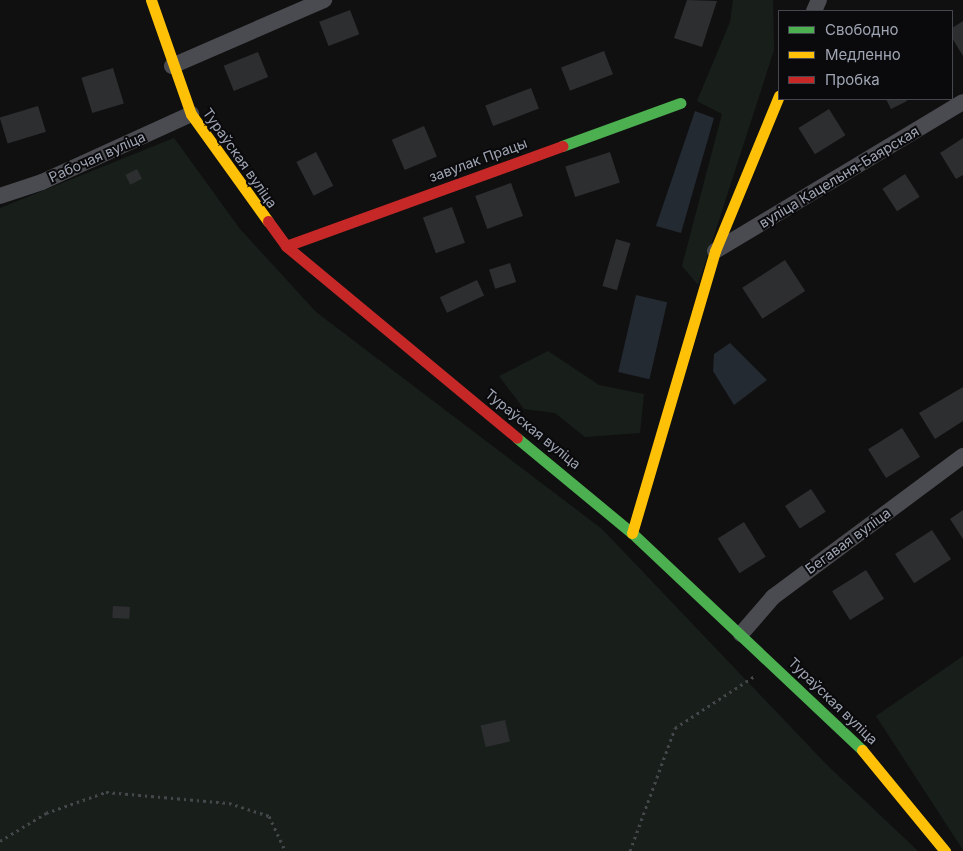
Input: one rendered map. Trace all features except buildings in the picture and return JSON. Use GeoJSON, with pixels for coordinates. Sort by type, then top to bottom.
{"type":"FeatureCollection","features":[{"type":"Feature","properties":{"kind":"street","name":"Тураўская вуліца"},"geometry":{"type":"LineString","coordinates":[[151,0],[172,66],[191,114],[286,246],[632,533],[880,767],[945,851]]}},
{"type":"Feature","properties":{"kind":"street"},"geometry":{"type":"LineString","coordinates":[[172,66],[324,0]]}},
{"type":"Feature","properties":{"kind":"street"},"geometry":{"type":"LineString","coordinates":[[632,533],[715,251],[778,98]]}},
{"type":"Feature","properties":{"kind":"street","name":"вуліца Кацельня-Баярская"},"geometry":{"type":"LineString","coordinates":[[715,251],[963,102]]}},
{"type":"Feature","properties":{"kind":"street","name":"завулак Працы"},"geometry":{"type":"LineString","coordinates":[[286,246],[680,103]]}},
{"type":"Feature","properties":{"kind":"street","name":"Рабочая вуліца"},"geometry":{"type":"LineString","coordinates":[[0,196],[42,182],[191,114]]}},
{"type":"Feature","properties":{"kind":"street","name":"Бегавая вуліца"},"geometry":{"type":"LineString","coordinates":[[741,634],[773,596],[963,456]]}},
{"type":"Feature","properties":{"kind":"path"},"geometry":{"type":"LineString","coordinates":[[630,851],[675,728],[773,664]]}},
{"type":"Feature","properties":{"kind":"path"},"geometry":{"type":"LineString","coordinates":[[0,841],[46,813],[106,792],[228,803],[269,816],[285,851]]}},
{"type":"Feature","properties":{"kind":"shaded area"},"geometry":{"type":"Polygon","coordinates":[[[733,0],[773,0],[774,50],[698,285],[682,266],[722,114],[697,101],[730,22],[733,0]]]}},
{"type":"Feature","properties":{"kind":"shaded area"},"geometry":{"type":"Polygon","coordinates":[[[695,111],[714,118],[681,233],[656,226],[695,111]]]}},
{"type":"Feature","properties":{"kind":"shaded area"},"geometry":{"type":"Polygon","coordinates":[[[174,138],[240,229],[316,312],[602,529],[827,765],[918,851],[0,851],[0,208],[174,138]]]}},
{"type":"Feature","properties":{"kind":"shaded area"},"geometry":{"type":"Polygon","coordinates":[[[636,295],[667,302],[649,379],[618,372],[636,295]]]}},
{"type":"Feature","properties":{"kind":"shaded area"},"geometry":{"type":"Polygon","coordinates":[[[730,343],[767,380],[734,405],[713,371],[714,354],[730,343]]]}},
{"type":"Feature","properties":{"kind":"shaded area"},"geometry":{"type":"Polygon","coordinates":[[[548,351],[599,385],[644,394],[640,433],[585,437],[555,413],[524,409],[499,376],[548,351]]]}},
{"type":"Feature","properties":{"kind":"shaded area"},"geometry":{"type":"Polygon","coordinates":[[[963,656],[963,850],[876,716],[963,656]]]}},
{"type":"Feature","properties":{"kind":"traffic: fast"},"geometry":{"type":"LineString","coordinates":[[562,146],[680,103]]}},
{"type":"Feature","properties":{"kind":"traffic: fast"},"geometry":{"type":"LineString","coordinates":[[517,438],[632,533],[862,750]]}},
{"type":"Feature","properties":{"kind":"traffic: slow"},"geometry":{"type":"LineString","coordinates":[[151,0],[191,114],[268,221]]}},
{"type":"Feature","properties":{"kind":"traffic: slow"},"geometry":{"type":"LineString","coordinates":[[632,533],[715,251],[778,98]]}},
{"type":"Feature","properties":{"kind":"traffic: slow"},"geometry":{"type":"LineString","coordinates":[[862,750],[945,851]]}},
{"type":"Feature","properties":{"kind":"traffic: jam"},"geometry":{"type":"LineString","coordinates":[[286,246],[562,146]]}},
{"type":"Feature","properties":{"kind":"traffic: jam"},"geometry":{"type":"LineString","coordinates":[[268,221],[286,246],[517,438]]}}]}
